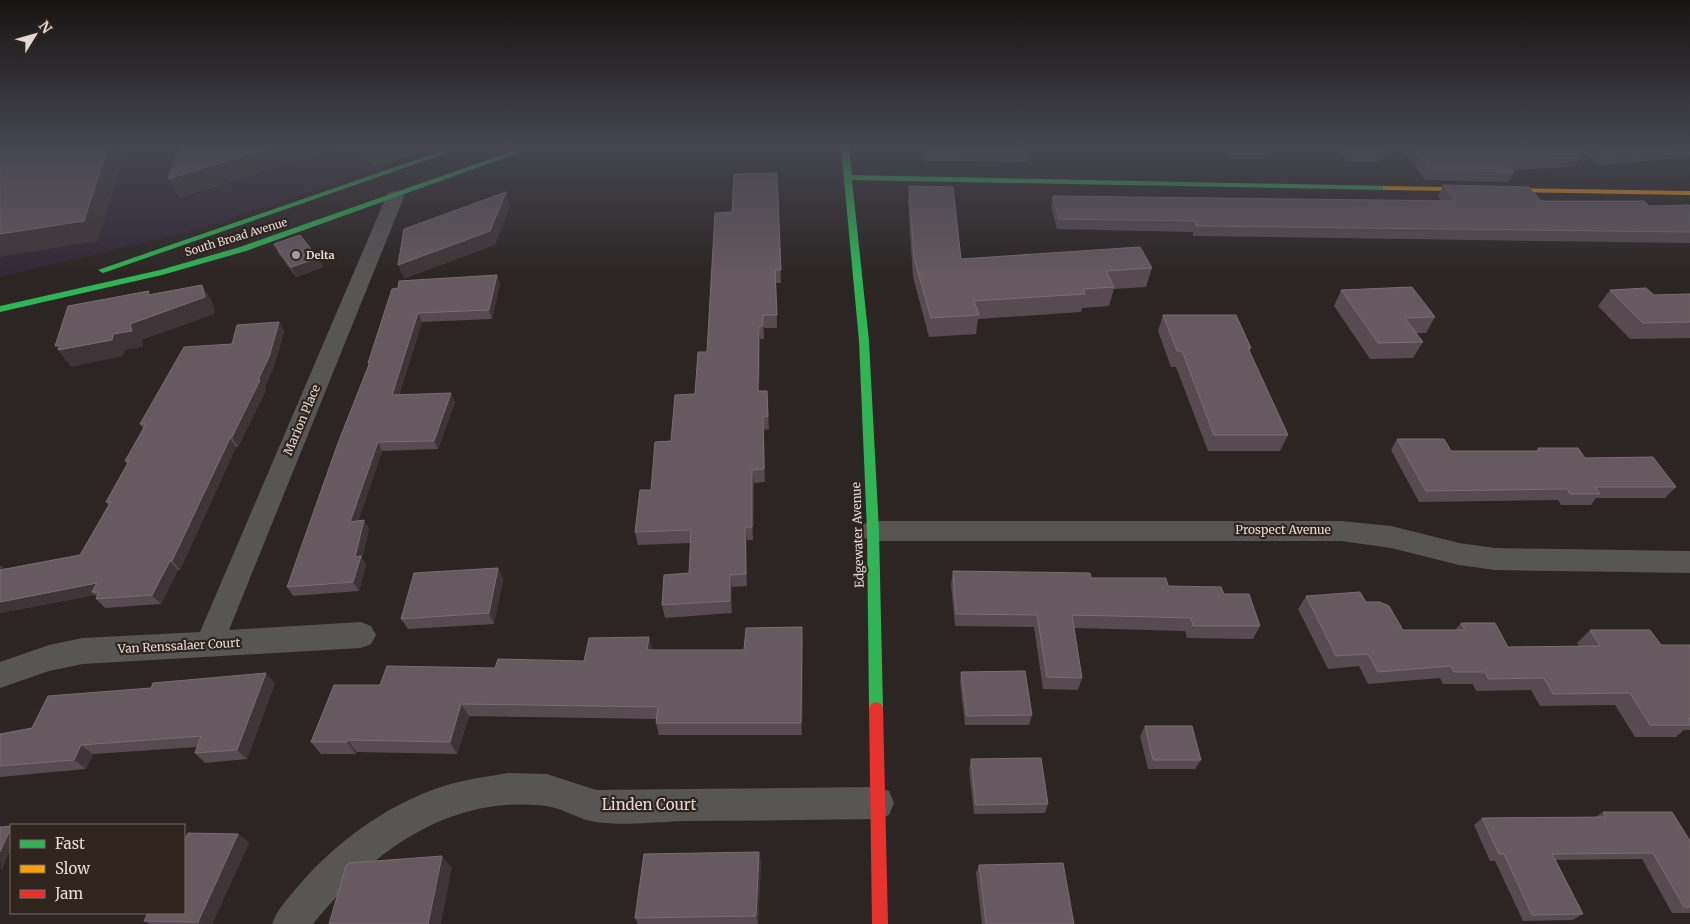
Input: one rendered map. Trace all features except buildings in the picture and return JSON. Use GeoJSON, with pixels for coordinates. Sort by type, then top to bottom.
{"type":"FeatureCollection","features":[{"type":"Feature","properties":{"kind":"street","name":"South Broad Avenue"},"geometry":{"type":"LineString","coordinates":[[93,272],[336,190]]}},
{"type":"Feature","properties":{"kind":"street"},"geometry":{"type":"LineString","coordinates":[[394,190],[395,197]]}},
{"type":"Feature","properties":{"kind":"street","name":"South Broad Avenue"},"geometry":{"type":"LineString","coordinates":[[0,309],[162,272],[243,249],[414,190]]}},
{"type":"Feature","properties":{"kind":"street","name":"Edgewater Avenue"},"geometry":{"type":"LineString","coordinates":[[849,190],[864,341],[873,531],[880,924]]}},
{"type":"Feature","properties":{"kind":"street"},"geometry":{"type":"LineString","coordinates":[[1515,190],[1690,193]]}},
{"type":"Feature","properties":{"kind":"street","name":"Marion Place"},"geometry":{"type":"LineString","coordinates":[[209,644],[395,197]]}},
{"type":"Feature","properties":{"kind":"street"},"geometry":{"type":"LineString","coordinates":[[0,298],[21,292]]}},
{"type":"Feature","properties":{"kind":"street","name":"Prospect Avenue"},"geometry":{"type":"LineString","coordinates":[[873,531],[1341,531],[1391,537],[1459,554],[1495,559],[1690,562]]}},
{"type":"Feature","properties":{"kind":"street","name":"Van Renssalaer Court"},"geometry":{"type":"LineString","coordinates":[[0,675],[49,658],[83,651],[361,635]]}},
{"type":"Feature","properties":{"kind":"street","name":"Linden Court"},"geometry":{"type":"LineString","coordinates":[[290,924],[328,878],[369,842],[416,814],[461,797],[508,789],[547,790],[596,806],[877,803]]}},
{"type":"Feature","properties":{"kind":"shaded area"},"geometry":{"type":"Polygon","coordinates":[[[0,190],[182,190],[178,200],[210,190],[313,190],[189,232],[0,277],[0,190]]]}},
{"type":"Feature","properties":{"kind":"traffic: fast"},"geometry":{"type":"LineString","coordinates":[[103,270],[335,190]]}},
{"type":"Feature","properties":{"kind":"traffic: fast"},"geometry":{"type":"LineString","coordinates":[[0,309],[162,272],[243,249],[409,190]]}},
{"type":"Feature","properties":{"kind":"traffic: fast"},"geometry":{"type":"LineString","coordinates":[[849,190],[864,341],[873,531],[876,708]]}},
{"type":"Feature","properties":{"kind":"traffic: slow"},"geometry":{"type":"LineString","coordinates":[[1515,190],[1690,193]]}},
{"type":"Feature","properties":{"kind":"traffic: jam"},"geometry":{"type":"LineString","coordinates":[[876,708],[880,924]]}},
{"type":"Feature","properties":{"kind":"place","name":"Delta"},"geometry":{"type":"Point","coordinates":[296,255]}}]}
